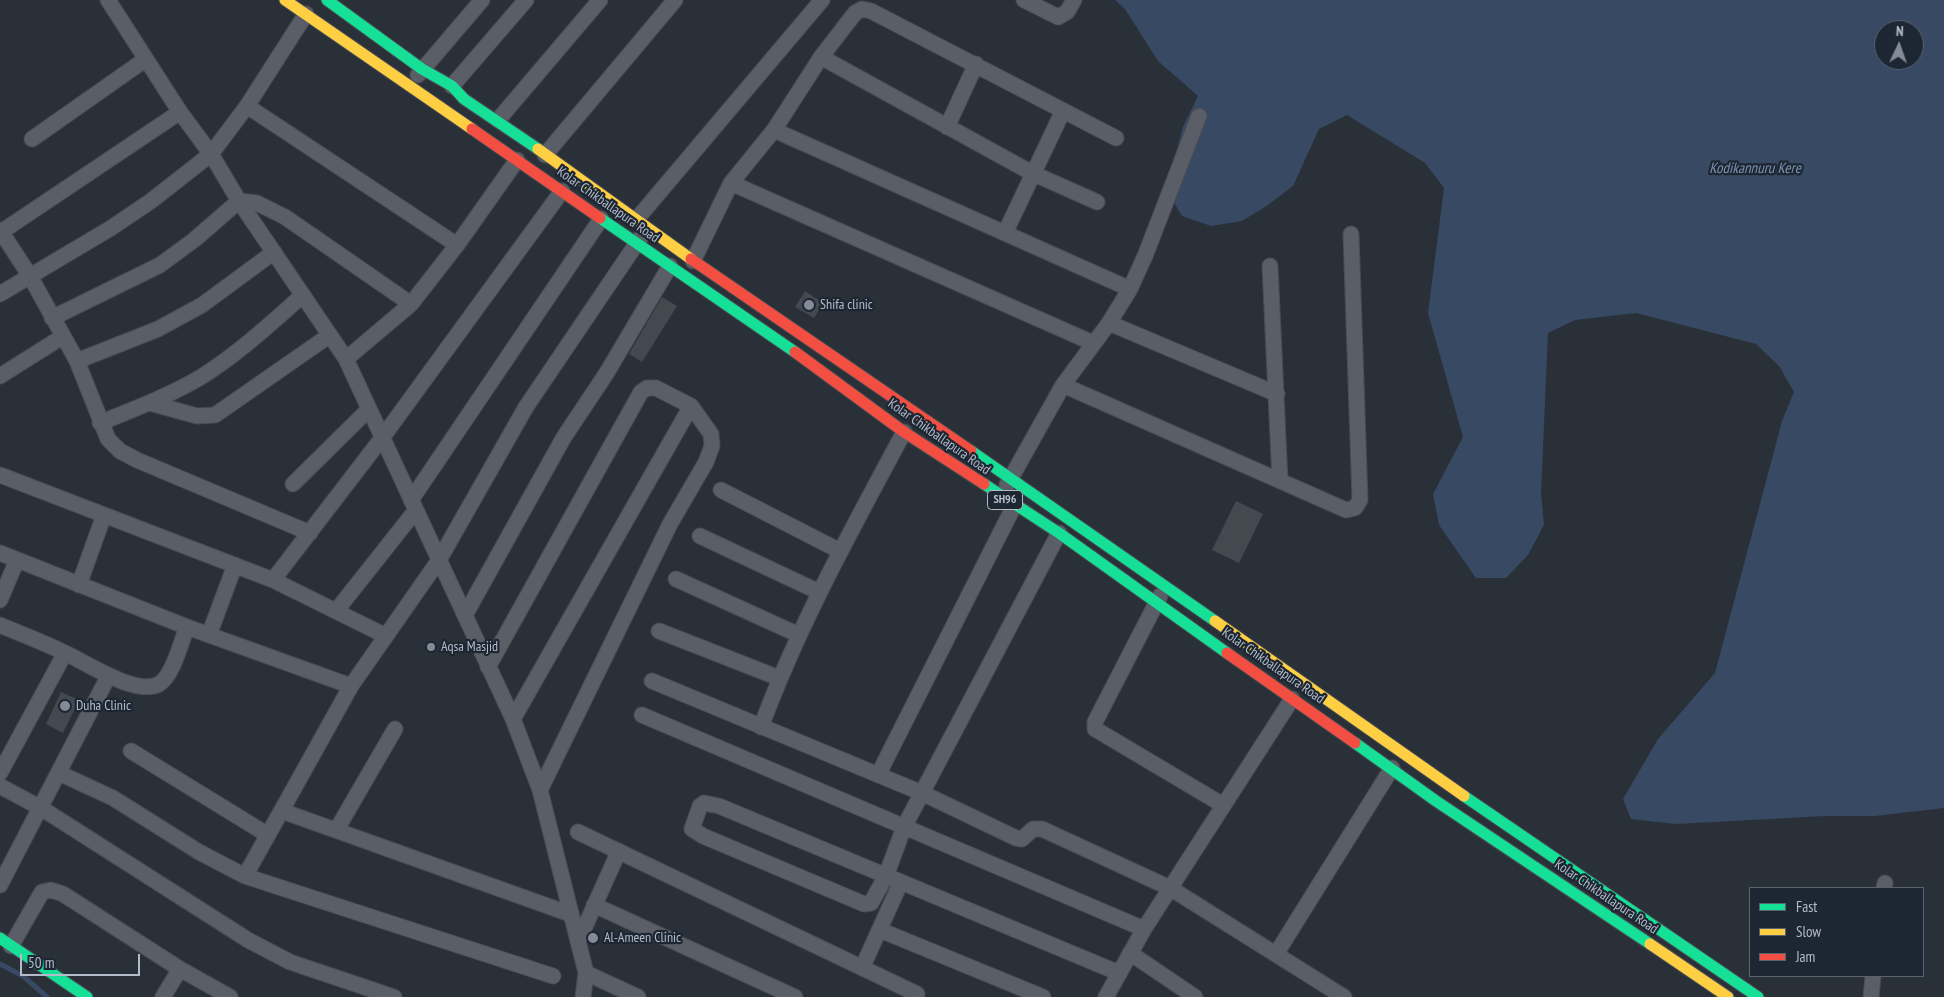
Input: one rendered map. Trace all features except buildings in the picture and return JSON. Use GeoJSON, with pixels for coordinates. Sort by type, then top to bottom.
{"type":"FeatureCollection","features":[{"type":"Feature","properties":{"kind":"main road","name":"Kolar Chikballapura Road"},"geometry":{"type":"LineString","coordinates":[[285,0],[818,368],[904,432],[1000,497],[1059,533],[1292,699],[1728,997]]}},
{"type":"Feature","properties":{"kind":"main road","name":"Kolar Chikballapura Road"},"geometry":{"type":"LineString","coordinates":[[326,0],[422,69],[452,86],[464,100],[498,120],[693,261],[1166,586],[1388,744],[1758,997]]}},
{"type":"Feature","properties":{"kind":"main road"},"geometry":{"type":"LineString","coordinates":[[6,942],[87,997]]}},
{"type":"Feature","properties":{"kind":"street"},"geometry":{"type":"LineString","coordinates":[[108,0],[180,112],[211,154],[239,201],[346,359],[513,719],[540,790],[586,973],[583,997]]}},
{"type":"Feature","properties":{"kind":"street"},"geometry":{"type":"LineString","coordinates":[[409,86],[482,0]]}},
{"type":"Feature","properties":{"kind":"street"},"geometry":{"type":"LineString","coordinates":[[452,86],[526,0]]}},
{"type":"Feature","properties":{"kind":"street"},"geometry":{"type":"LineString","coordinates":[[498,120],[600,0]]}},
{"type":"Feature","properties":{"kind":"street"},"geometry":{"type":"LineString","coordinates":[[545,155],[675,0]]}},
{"type":"Feature","properties":{"kind":"street"},"geometry":{"type":"LineString","coordinates":[[245,876],[351,686],[439,560],[526,407],[637,243],[641,224],[822,0]]}},
{"type":"Feature","properties":{"kind":"street"},"geometry":{"type":"LineString","coordinates":[[1024,0],[1058,17],[1067,12],[1074,0]]}},
{"type":"Feature","properties":{"kind":"street"},"geometry":{"type":"LineString","coordinates":[[693,261],[731,183],[774,130],[821,57],[855,13],[862,9],[871,10],[1116,138]]}},
{"type":"Feature","properties":{"kind":"street"},"geometry":{"type":"LineString","coordinates":[[0,294],[111,228],[151,201],[211,154],[247,106],[306,14]]}},
{"type":"Feature","properties":{"kind":"street"},"geometry":{"type":"LineString","coordinates":[[821,57],[1032,173],[1098,202]]}},
{"type":"Feature","properties":{"kind":"street"},"geometry":{"type":"LineString","coordinates":[[32,139],[146,59]]}},
{"type":"Feature","properties":{"kind":"street"},"geometry":{"type":"LineString","coordinates":[[947,127],[976,64]]}},
{"type":"Feature","properties":{"kind":"street"},"geometry":{"type":"LineString","coordinates":[[247,106],[457,246]]}},
{"type":"Feature","properties":{"kind":"street"},"geometry":{"type":"LineString","coordinates":[[1005,233],[1063,111]]}},
{"type":"Feature","properties":{"kind":"street"},"geometry":{"type":"LineString","coordinates":[[180,112],[1,231],[30,276],[62,337],[77,361],[100,423],[108,439],[120,451],[137,460],[310,532]]}},
{"type":"Feature","properties":{"kind":"street"},"geometry":{"type":"LineString","coordinates":[[1000,497],[1064,385],[1109,323],[1130,290],[1200,116]]}},
{"type":"Feature","properties":{"kind":"street"},"geometry":{"type":"LineString","coordinates":[[774,130],[1130,290]]}},
{"type":"Feature","properties":{"kind":"street"},"geometry":{"type":"LineString","coordinates":[[346,359],[411,304],[457,246],[517,160]]}},
{"type":"Feature","properties":{"kind":"street"},"geometry":{"type":"LineString","coordinates":[[731,183],[1094,343]]}},
{"type":"Feature","properties":{"kind":"street"},"geometry":{"type":"LineString","coordinates":[[273,580],[382,438],[562,191]]}},
{"type":"Feature","properties":{"kind":"street"},"geometry":{"type":"LineString","coordinates":[[52,318],[160,265],[194,240],[239,201],[257,203],[285,216],[411,304]]}},
{"type":"Feature","properties":{"kind":"street"},"geometry":{"type":"LineString","coordinates":[[336,611],[413,505],[601,219]]}},
{"type":"Feature","properties":{"kind":"street"},"geometry":{"type":"LineString","coordinates":[[1064,385],[1346,510],[1355,508],[1360,500],[1351,234]]}},
{"type":"Feature","properties":{"kind":"street"},"geometry":{"type":"LineString","coordinates":[[77,361],[158,329],[202,305],[274,252]]}},
{"type":"Feature","properties":{"kind":"street"},"geometry":{"type":"LineString","coordinates":[[465,616],[564,437],[606,374],[670,266]]}},
{"type":"Feature","properties":{"kind":"street"},"geometry":{"type":"LineString","coordinates":[[1270,266],[1280,481]]}},
{"type":"Feature","properties":{"kind":"street"},"geometry":{"type":"LineString","coordinates":[[100,423],[150,403],[200,377],[241,349],[303,296]]}},
{"type":"Feature","properties":{"kind":"street"},"geometry":{"type":"LineString","coordinates":[[1109,323],[1277,394]]}},
{"type":"Feature","properties":{"kind":"street"},"geometry":{"type":"LineString","coordinates":[[150,403],[197,416],[215,415],[330,335]]}},
{"type":"Feature","properties":{"kind":"street"},"geometry":{"type":"LineString","coordinates":[[0,376],[62,337]]}},
{"type":"Feature","properties":{"kind":"street"},"geometry":{"type":"LineString","coordinates":[[488,666],[641,392],[647,388],[656,388],[691,406],[713,439],[709,454],[670,524],[540,790]]}},
{"type":"Feature","properties":{"kind":"street"},"geometry":{"type":"LineString","coordinates":[[513,719],[691,406]]}},
{"type":"Feature","properties":{"kind":"street"},"geometry":{"type":"LineString","coordinates":[[293,484],[368,409]]}},
{"type":"Feature","properties":{"kind":"street"},"geometry":{"type":"LineString","coordinates":[[761,727],[779,678],[819,592],[904,432]]}},
{"type":"Feature","properties":{"kind":"street"},"geometry":{"type":"LineString","coordinates":[[0,475],[273,580],[386,636]]}},
{"type":"Feature","properties":{"kind":"street"},"geometry":{"type":"LineString","coordinates":[[721,490],[840,551]]}},
{"type":"Feature","properties":{"kind":"street"},"geometry":{"type":"LineString","coordinates":[[878,776],[1014,506]]}},
{"type":"Feature","properties":{"kind":"street"},"geometry":{"type":"LineString","coordinates":[[79,585],[104,515]]}},
{"type":"Feature","properties":{"kind":"street"},"geometry":{"type":"LineString","coordinates":[[1059,533],[904,827],[886,876],[871,904],[868,905],[703,836],[692,829],[700,806],[704,803],[719,806],[886,876],[900,882],[1120,973]]}},
{"type":"Feature","properties":{"kind":"street"},"geometry":{"type":"LineString","coordinates":[[700,536],[819,592]]}},
{"type":"Feature","properties":{"kind":"street"},"geometry":{"type":"LineString","coordinates":[[0,553],[187,627],[351,686]]}},
{"type":"Feature","properties":{"kind":"street"},"geometry":{"type":"LineString","coordinates":[[0,600],[17,560]]}},
{"type":"Feature","properties":{"kind":"street"},"geometry":{"type":"LineString","coordinates":[[209,635],[235,565]]}},
{"type":"Feature","properties":{"kind":"street"},"geometry":{"type":"LineString","coordinates":[[676,578],[799,635]]}},
{"type":"Feature","properties":{"kind":"street"},"geometry":{"type":"LineString","coordinates":[[1166,586],[1095,722],[1094,729],[1223,805]]}},
{"type":"Feature","properties":{"kind":"street"},"geometry":{"type":"LineString","coordinates":[[0,625],[65,652],[108,677],[144,686],[158,685],[168,676],[187,627]]}},
{"type":"Feature","properties":{"kind":"street"},"geometry":{"type":"LineString","coordinates":[[659,631],[779,678]]}},
{"type":"Feature","properties":{"kind":"street"},"geometry":{"type":"LineString","coordinates":[[0,773],[65,652]]}},
{"type":"Feature","properties":{"kind":"street"},"geometry":{"type":"LineString","coordinates":[[0,885],[60,773],[108,677]]}},
{"type":"Feature","properties":{"kind":"street"},"geometry":{"type":"LineString","coordinates":[[652,681],[922,793],[1016,838],[1022,839],[1033,829],[1042,829],[1170,888],[1344,997]]}},
{"type":"Feature","properties":{"kind":"street"},"geometry":{"type":"LineString","coordinates":[[1106,997],[1144,929],[1292,699]]}},
{"type":"Feature","properties":{"kind":"street"},"geometry":{"type":"LineString","coordinates":[[642,715],[1144,929]]}},
{"type":"Feature","properties":{"kind":"street"},"geometry":{"type":"LineString","coordinates":[[337,829],[395,729]]}},
{"type":"Feature","properties":{"kind":"street"},"geometry":{"type":"LineString","coordinates":[[130,751],[268,835]]}},
{"type":"Feature","properties":{"kind":"street"},"geometry":{"type":"LineString","coordinates":[[1276,954],[1392,768]]}},
{"type":"Feature","properties":{"kind":"street"},"geometry":{"type":"LineString","coordinates":[[60,773],[113,798],[199,852],[245,876],[553,976]]}},
{"type":"Feature","properties":{"kind":"street"},"geometry":{"type":"LineString","coordinates":[[0,786],[41,808],[248,940],[290,962],[394,997]]}},
{"type":"Feature","properties":{"kind":"street"},"geometry":{"type":"LineString","coordinates":[[282,811],[337,829],[570,914]]}},
{"type":"Feature","properties":{"kind":"street"},"geometry":{"type":"LineString","coordinates":[[578,832],[917,994]]}},
{"type":"Feature","properties":{"kind":"street"},"geometry":{"type":"LineString","coordinates":[[578,942],[619,851]]}},
{"type":"Feature","properties":{"kind":"street"},"geometry":{"type":"LineString","coordinates":[[862,968],[900,882]]}},
{"type":"Feature","properties":{"kind":"street"},"geometry":{"type":"LineString","coordinates":[[6,942],[42,892],[51,890],[63,894],[180,969],[230,997]]}},
{"type":"Feature","properties":{"kind":"street"},"geometry":{"type":"LineString","coordinates":[[594,905],[795,997]]}},
{"type":"Feature","properties":{"kind":"street"},"geometry":{"type":"LineString","coordinates":[[880,930],[1043,997]]}},
{"type":"Feature","properties":{"kind":"street"},"geometry":{"type":"LineString","coordinates":[[1130,953],[1195,997]]}},
{"type":"Feature","properties":{"kind":"street"},"geometry":{"type":"LineString","coordinates":[[163,997],[180,969]]}},
{"type":"Feature","properties":{"kind":"street"},"geometry":{"type":"LineString","coordinates":[[586,973],[638,997]]}},
{"type":"Feature","properties":{"kind":"street"},"geometry":{"type":"LineString","coordinates":[[1871,997],[1873,977]]}},
{"type":"Feature","properties":{"kind":"water","name":"Kodikannuru Kere"},"geometry":{"type":"Polygon","coordinates":[[[1115,0],[1944,0],[1944,808],[1875,816],[1825,816],[1676,824],[1631,819],[1623,799],[1658,739],[1715,673],[1782,421],[1794,392],[1779,366],[1756,344],[1636,313],[1575,320],[1548,333],[1541,493],[1544,525],[1528,555],[1506,578],[1476,578],[1439,525],[1433,494],[1463,437],[1428,313],[1444,188],[1425,163],[1347,115],[1319,129],[1293,186],[1268,205],[1242,221],[1211,226],[1182,216],[1166,189],[1183,127],[1198,96],[1158,61],[1125,9],[1115,0]]]}},
{"type":"Feature","properties":{"kind":"waterway"},"geometry":{"type":"LineString","coordinates":[[0,964],[23,976],[47,997]]}},
{"type":"Feature","properties":{"kind":"traffic: fast"},"geometry":{"type":"LineString","coordinates":[[327,0],[422,69],[452,86],[464,99],[538,149]]}},
{"type":"Feature","properties":{"kind":"traffic: fast"},"geometry":{"type":"LineString","coordinates":[[600,218],[795,352]]}},
{"type":"Feature","properties":{"kind":"traffic: fast"},"geometry":{"type":"LineString","coordinates":[[971,451],[1215,621]]}},
{"type":"Feature","properties":{"kind":"traffic: fast"},"geometry":{"type":"LineString","coordinates":[[984,484],[1059,533],[1227,653]]}},
{"type":"Feature","properties":{"kind":"traffic: fast"},"geometry":{"type":"LineString","coordinates":[[1355,743],[1436,801],[1650,944]]}},
{"type":"Feature","properties":{"kind":"traffic: fast"},"geometry":{"type":"LineString","coordinates":[[1464,796],[1758,997]]}},
{"type":"Feature","properties":{"kind":"traffic: fast"},"geometry":{"type":"LineString","coordinates":[[0,938],[87,997]]}},
{"type":"Feature","properties":{"kind":"traffic: slow"},"geometry":{"type":"LineString","coordinates":[[285,0],[472,129]]}},
{"type":"Feature","properties":{"kind":"traffic: slow"},"geometry":{"type":"LineString","coordinates":[[538,149],[691,259]]}},
{"type":"Feature","properties":{"kind":"traffic: slow"},"geometry":{"type":"LineString","coordinates":[[1215,621],[1464,796]]}},
{"type":"Feature","properties":{"kind":"traffic: slow"},"geometry":{"type":"LineString","coordinates":[[1650,944],[1728,997]]}},
{"type":"Feature","properties":{"kind":"traffic: jam"},"geometry":{"type":"LineString","coordinates":[[472,129],[600,218]]}},
{"type":"Feature","properties":{"kind":"traffic: jam"},"geometry":{"type":"LineString","coordinates":[[691,259],[971,451]]}},
{"type":"Feature","properties":{"kind":"traffic: jam"},"geometry":{"type":"LineString","coordinates":[[795,352],[904,432],[984,484]]}},
{"type":"Feature","properties":{"kind":"traffic: jam"},"geometry":{"type":"LineString","coordinates":[[1227,653],[1355,743]]}},
{"type":"Feature","properties":{"kind":"place","name":"Shifa clinic"},"geometry":{"type":"Point","coordinates":[809,305]}},
{"type":"Feature","properties":{"kind":"place","name":"Aqsa Masjid"},"geometry":{"type":"Point","coordinates":[431,647]}},
{"type":"Feature","properties":{"kind":"place","name":"Duha Clinic"},"geometry":{"type":"Point","coordinates":[65,706]}},
{"type":"Feature","properties":{"kind":"place","name":"Al-Ameen Clinic"},"geometry":{"type":"Point","coordinates":[593,938]}}]}
